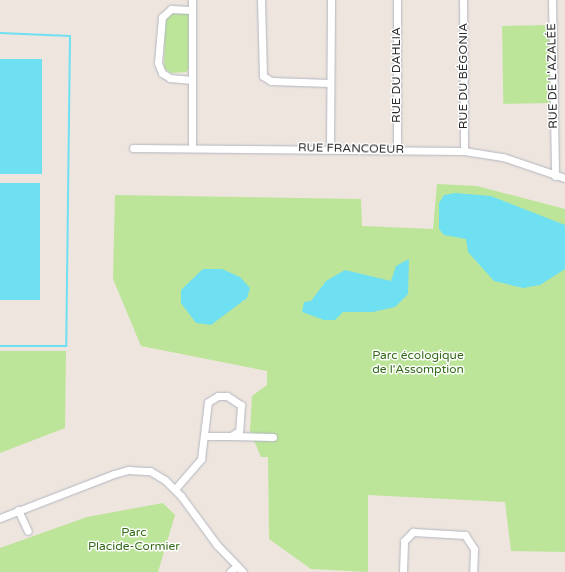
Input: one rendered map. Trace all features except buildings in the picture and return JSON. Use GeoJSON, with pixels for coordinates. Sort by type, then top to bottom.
{"type":"FeatureCollection","features":[{"type":"Feature","properties":{"kind":"street"},"geometry":{"type":"LineString","coordinates":[[192,0],[192,146]]}},
{"type":"Feature","properties":{"kind":"street"},"geometry":{"type":"LineString","coordinates":[[261,0],[263,76],[270,81],[330,83]]}},
{"type":"Feature","properties":{"kind":"street"},"geometry":{"type":"LineString","coordinates":[[330,149],[331,0]]}},
{"type":"Feature","properties":{"kind":"street","name":"RUE DU DAHLIA"},"geometry":{"type":"LineString","coordinates":[[397,0],[397,150]]}},
{"type":"Feature","properties":{"kind":"street","name":"RUE DU BÉGONIA"},"geometry":{"type":"LineString","coordinates":[[463,0],[464,151]]}},
{"type":"Feature","properties":{"kind":"street","name":"RUE DE L'AZALÉE"},"geometry":{"type":"LineString","coordinates":[[552,0],[555,176]]}},
{"type":"Feature","properties":{"kind":"street"},"geometry":{"type":"LineString","coordinates":[[192,10],[171,9],[162,16],[158,63],[162,73],[170,78],[192,80]]}},
{"type":"Feature","properties":{"kind":"street","name":"RUE FRANCOEUR"},"geometry":{"type":"LineString","coordinates":[[133,148],[192,146],[464,151],[503,157],[555,176],[565,178]]}},
{"type":"Feature","properties":{"kind":"street"},"geometry":{"type":"LineString","coordinates":[[175,489],[201,459],[206,436],[208,402],[223,396],[241,405],[242,425],[231,436]]}},
{"type":"Feature","properties":{"kind":"street"},"geometry":{"type":"LineString","coordinates":[[206,436],[273,437]]}},
{"type":"Feature","properties":{"kind":"street"},"geometry":{"type":"LineString","coordinates":[[0,518],[128,470],[150,471],[175,489],[217,545],[243,572]]}},
{"type":"Feature","properties":{"kind":"street"},"geometry":{"type":"LineString","coordinates":[[18,510],[28,531]]}},
{"type":"Feature","properties":{"kind":"street"},"geometry":{"type":"LineString","coordinates":[[403,572],[404,541],[413,532],[465,535],[474,549],[473,572]]}},
{"type":"Feature","properties":{"kind":"street"},"geometry":{"type":"LineString","coordinates":[[230,572],[237,566]]}},
{"type":"Feature","properties":{"kind":"green space"},"geometry":{"type":"Polygon","coordinates":[[[189,13],[190,67],[186,72],[171,73],[164,68],[165,20],[170,14],[189,13]]]}},
{"type":"Feature","properties":{"kind":"green space"},"geometry":{"type":"Polygon","coordinates":[[[553,25],[554,103],[503,104],[502,26],[553,25]]]}},
{"type":"Feature","properties":{"kind":"green space","name":"Parc écologique de l'Assomption"},"geometry":{"type":"Polygon","coordinates":[[[437,184],[477,186],[565,209],[565,552],[511,551],[505,502],[368,495],[368,572],[311,569],[269,539],[268,457],[261,457],[250,431],[252,396],[267,385],[267,371],[141,346],[113,279],[115,195],[361,199],[362,226],[433,229],[437,184]]]}},
{"type":"Feature","properties":{"kind":"green space"},"geometry":{"type":"Polygon","coordinates":[[[0,351],[66,351],[65,428],[0,453],[0,351]]]}},
{"type":"Feature","properties":{"kind":"green space","name":"Parc Placide-Cormier"},"geometry":{"type":"Polygon","coordinates":[[[163,503],[175,515],[158,572],[0,572],[0,548],[87,517],[163,503]]]}},
{"type":"Feature","properties":{"kind":"water"},"geometry":{"type":"Polygon","coordinates":[[[0,59],[42,59],[42,174],[0,174],[0,59]]]}},
{"type":"Feature","properties":{"kind":"water"},"geometry":{"type":"Polygon","coordinates":[[[0,183],[40,183],[40,300],[0,300],[0,183]]]}},
{"type":"Feature","properties":{"kind":"water"},"geometry":{"type":"Polygon","coordinates":[[[455,193],[491,196],[565,225],[565,269],[540,285],[523,288],[494,281],[468,252],[466,239],[444,235],[439,229],[439,203],[444,195],[455,193]]]}},
{"type":"Feature","properties":{"kind":"water"},"geometry":{"type":"Polygon","coordinates":[[[409,259],[408,294],[395,307],[373,312],[343,312],[335,320],[324,320],[302,312],[304,302],[311,301],[326,281],[345,270],[391,281],[396,266],[409,259]]]}},
{"type":"Feature","properties":{"kind":"water"},"geometry":{"type":"Polygon","coordinates":[[[203,269],[222,269],[240,277],[250,288],[247,298],[211,325],[196,323],[181,303],[181,290],[203,269]]]}},
{"type":"Feature","properties":{"kind":"waterway"},"geometry":{"type":"LineString","coordinates":[[0,33],[70,36],[66,346],[0,346]]}}]}
